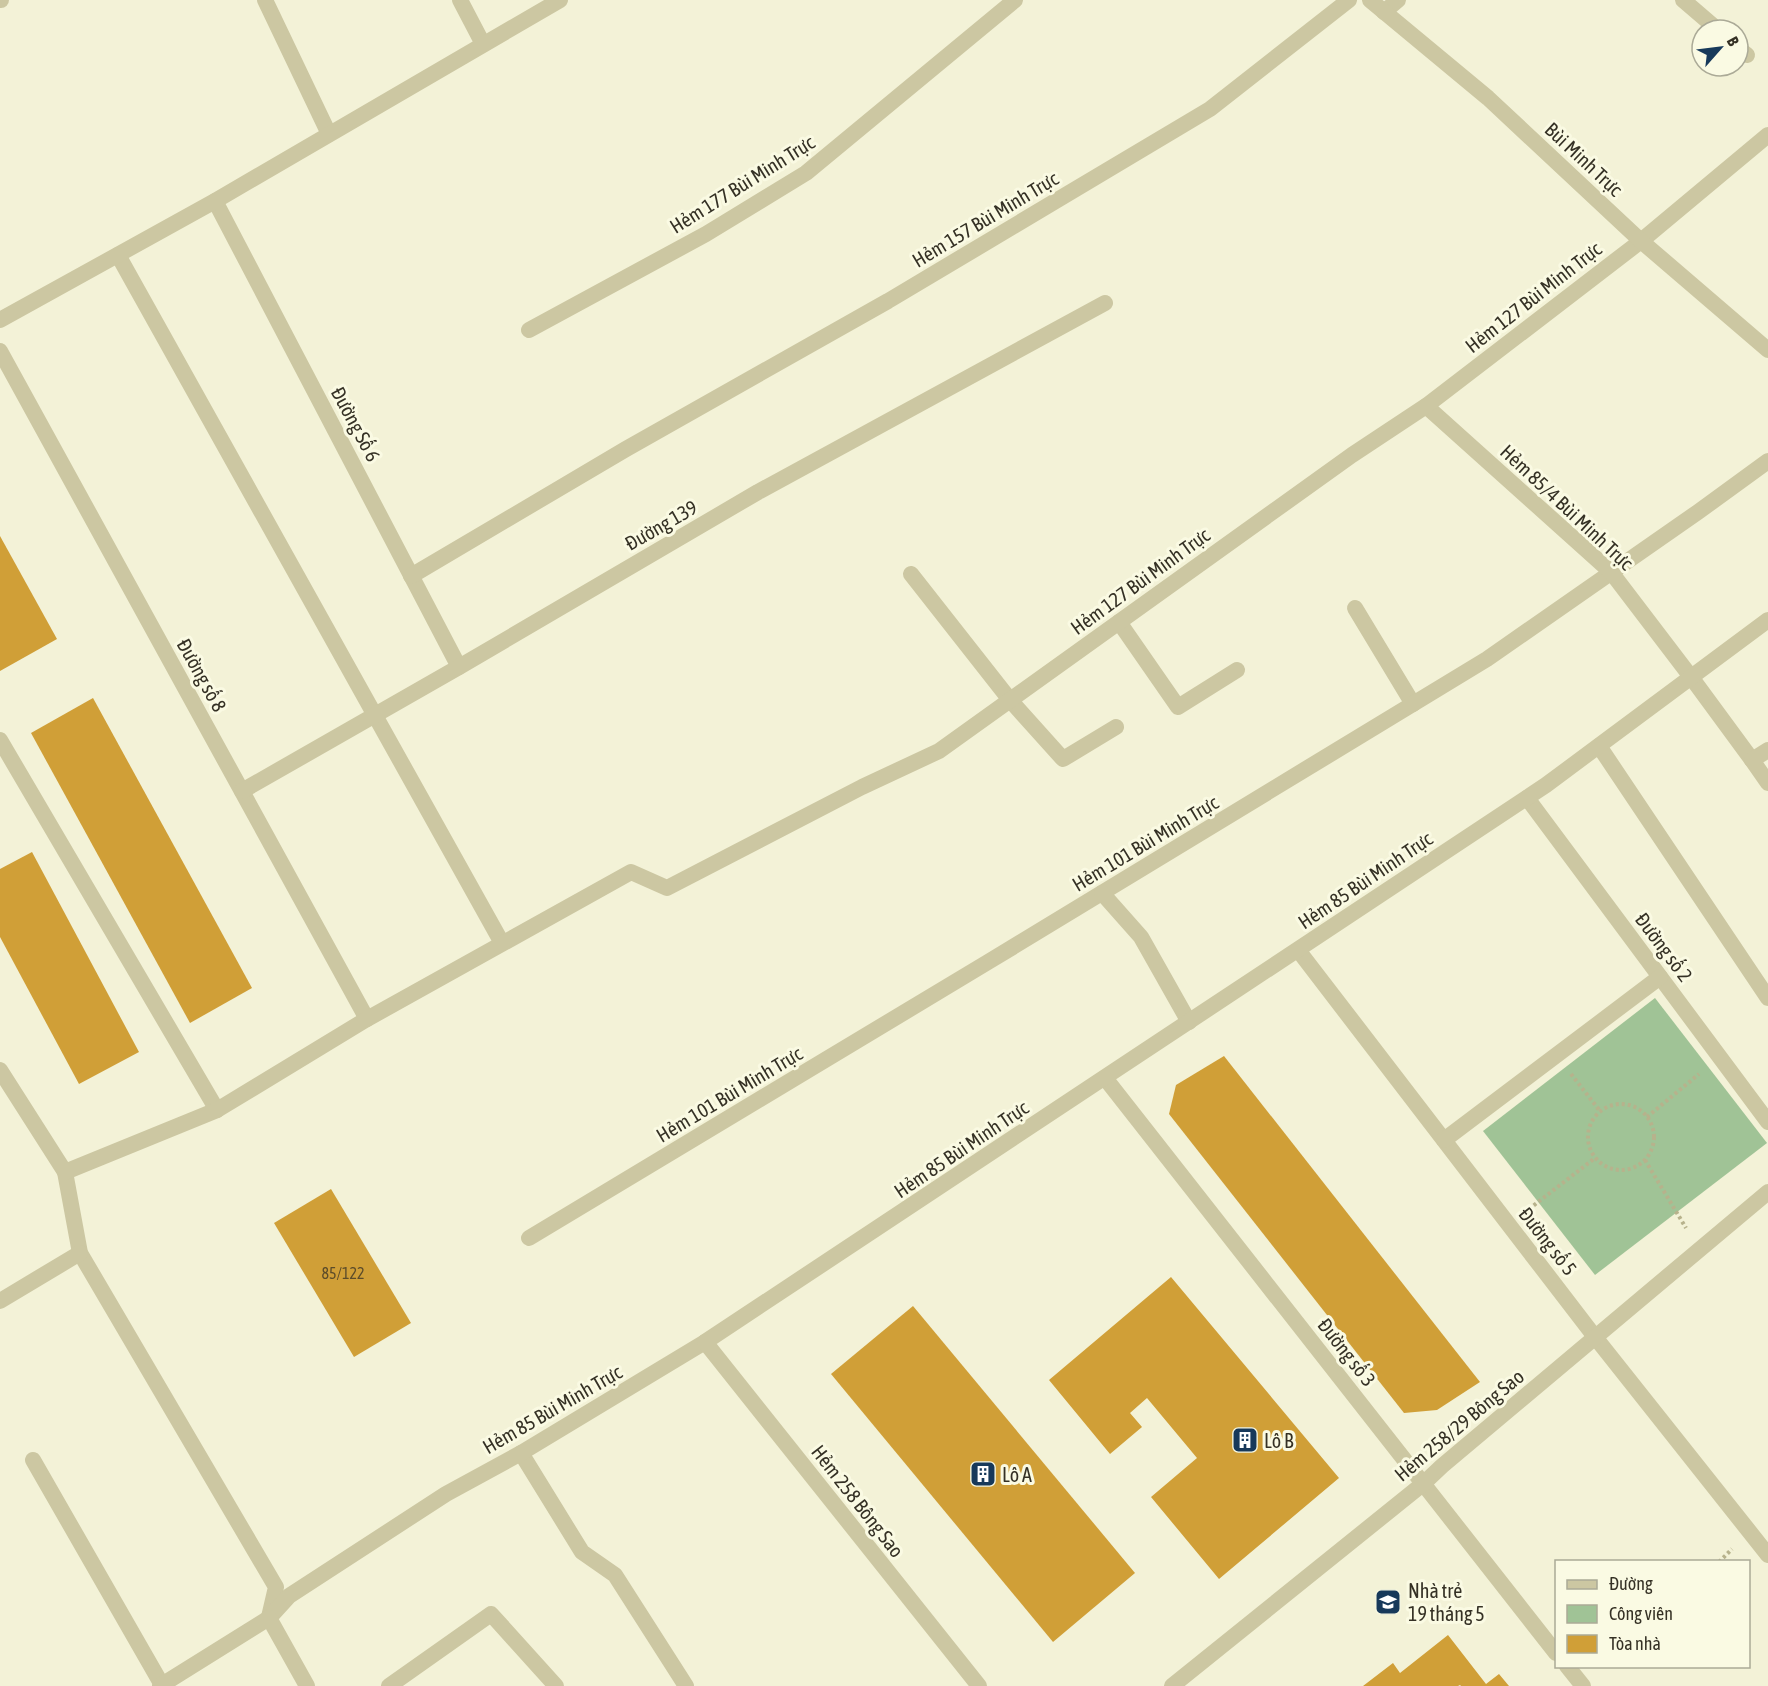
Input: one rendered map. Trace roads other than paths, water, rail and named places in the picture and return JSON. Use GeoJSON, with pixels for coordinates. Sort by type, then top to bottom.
{"type":"FeatureCollection","features":[{"type":"Feature","properties":{"kind":"street"},"geometry":{"type":"LineString","coordinates":[[265,0],[329,134]]}},
{"type":"Feature","properties":{"kind":"street"},"geometry":{"type":"LineString","coordinates":[[460,0],[483,44]]}},
{"type":"Feature","properties":{"kind":"street"},"geometry":{"type":"LineString","coordinates":[[0,320],[214,201],[560,0]]}},
{"type":"Feature","properties":{"kind":"street","name":"Hẻm 177 Bùi Minh Trực"},"geometry":{"type":"LineString","coordinates":[[530,330],[706,234],[806,173],[1015,0]]}},
{"type":"Feature","properties":{"kind":"street","name":"Hẻm 157 Bùi Minh Trực"},"geometry":{"type":"LineString","coordinates":[[411,576],[626,449],[888,301],[1210,110],[1349,0]]}},
{"type":"Feature","properties":{"kind":"street","name":"Bùi Minh Trực"},"geometry":{"type":"LineString","coordinates":[[1370,0],[1488,98],[1641,241],[1768,350]]}},
{"type":"Feature","properties":{"kind":"street"},"geometry":{"type":"LineString","coordinates":[[1384,12],[1398,0]]}},
{"type":"Feature","properties":{"kind":"street"},"geometry":{"type":"LineString","coordinates":[[1683,0],[1704,18]]}},
{"type":"Feature","properties":{"kind":"street","name":"Hẻm 127 Bùi Minh Trực"},"geometry":{"type":"LineString","coordinates":[[502,944],[632,872],[667,888],[862,787],[939,751],[1352,455],[1426,406],[1641,241],[1768,135]]}},
{"type":"Feature","properties":{"kind":"street","name":"Đường Số 6"},"geometry":{"type":"LineString","coordinates":[[214,201],[459,667]]}},
{"type":"Feature","properties":{"kind":"street"},"geometry":{"type":"LineString","coordinates":[[65,1172],[217,1110],[367,1019],[502,944],[118,255]]}},
{"type":"Feature","properties":{"kind":"street","name":"Đường 139"},"geometry":{"type":"LineString","coordinates":[[242,791],[758,492],[1105,303]]}},
{"type":"Feature","properties":{"kind":"street","name":"Đường số 8"},"geometry":{"type":"LineString","coordinates":[[2,359],[367,1019]]}},
{"type":"Feature","properties":{"kind":"street","name":"Hẻm 85/4 Bùi Minh Trực"},"geometry":{"type":"LineString","coordinates":[[1426,406],[1611,572],[1768,783]]}},
{"type":"Feature","properties":{"kind":"street","name":"Hẻm 101 Bùi Minh Trực"},"geometry":{"type":"LineString","coordinates":[[529,1238],[1487,659],[1768,461]]}},
{"type":"Feature","properties":{"kind":"street"},"geometry":{"type":"LineString","coordinates":[[911,574],[1010,700],[1063,759],[1116,727]]}},
{"type":"Feature","properties":{"kind":"street"},"geometry":{"type":"LineString","coordinates":[[1355,608],[1413,704]]}},
{"type":"Feature","properties":{"kind":"street","name":"Hẻm 85 Bùi Minh Trực"},"geometry":{"type":"LineString","coordinates":[[161,1685],[269,1618],[289,1596],[446,1494],[521,1453],[705,1342],[1105,1078],[1527,798],[1768,620]]}},
{"type":"Feature","properties":{"kind":"street"},"geometry":{"type":"LineString","coordinates":[[1119,622],[1178,707],[1237,670]]}},
{"type":"Feature","properties":{"kind":"street"},"geometry":{"type":"LineString","coordinates":[[0,740],[217,1110]]}},
{"type":"Feature","properties":{"kind":"street"},"geometry":{"type":"LineString","coordinates":[[1599,746],[1768,998]]}},
{"type":"Feature","properties":{"kind":"street"},"geometry":{"type":"LineString","coordinates":[[1752,760],[1768,750]]}},
{"type":"Feature","properties":{"kind":"street","name":"Đường số 2"},"geometry":{"type":"LineString","coordinates":[[1527,798],[1768,1122]]}},
{"type":"Feature","properties":{"kind":"street"},"geometry":{"type":"LineString","coordinates":[[1102,893],[1141,937],[1189,1022]]}},
{"type":"Feature","properties":{"kind":"street","name":"Đường số 5"},"geometry":{"type":"LineString","coordinates":[[1298,950],[1595,1337],[1768,1555]]}},
{"type":"Feature","properties":{"kind":"street"},"geometry":{"type":"LineString","coordinates":[[1444,1140],[1660,977]]}},
{"type":"Feature","properties":{"kind":"street"},"geometry":{"type":"LineString","coordinates":[[0,1070],[65,1172],[80,1253],[276,1587],[269,1618],[307,1686]]}},
{"type":"Feature","properties":{"kind":"street","name":"Đường số 3"},"geometry":{"type":"LineString","coordinates":[[1105,1078],[1555,1650]]}},
{"type":"Feature","properties":{"kind":"street","name":"Hẻm 258/29 Bông Sao"},"geometry":{"type":"LineString","coordinates":[[1172,1686],[1424,1484],[1442,1466],[1768,1192]]}},
{"type":"Feature","properties":{"kind":"street"},"geometry":{"type":"LineString","coordinates":[[0,1300],[80,1253]]}},
{"type":"Feature","properties":{"kind":"street","name":"Hẻm 258 Bông Sao"},"geometry":{"type":"LineString","coordinates":[[705,1342],[979,1686]]}},
{"type":"Feature","properties":{"kind":"street"},"geometry":{"type":"LineString","coordinates":[[521,1453],[582,1552],[615,1575],[686,1686]]}},
{"type":"Feature","properties":{"kind":"street"},"geometry":{"type":"LineString","coordinates":[[33,1460],[161,1685]]}},
{"type":"Feature","properties":{"kind":"street"},"geometry":{"type":"LineString","coordinates":[[389,1686],[491,1614],[556,1686]]}},
{"type":"Feature","properties":{"kind":"street"},"geometry":{"type":"LineString","coordinates":[[1568,1668],[1582,1686]]}},
{"type":"Feature","properties":{"kind":"place","name":"Lô B"},"geometry":{"type":"Point","coordinates":[1245,1440]}},
{"type":"Feature","properties":{"kind":"place","name":"Lô A"},"geometry":{"type":"Point","coordinates":[983,1474]}},
{"type":"Feature","properties":{"kind":"place","name":"Nhà trẻ 19 tháng 5"},"geometry":{"type":"Point","coordinates":[1388,1602]}}]}
